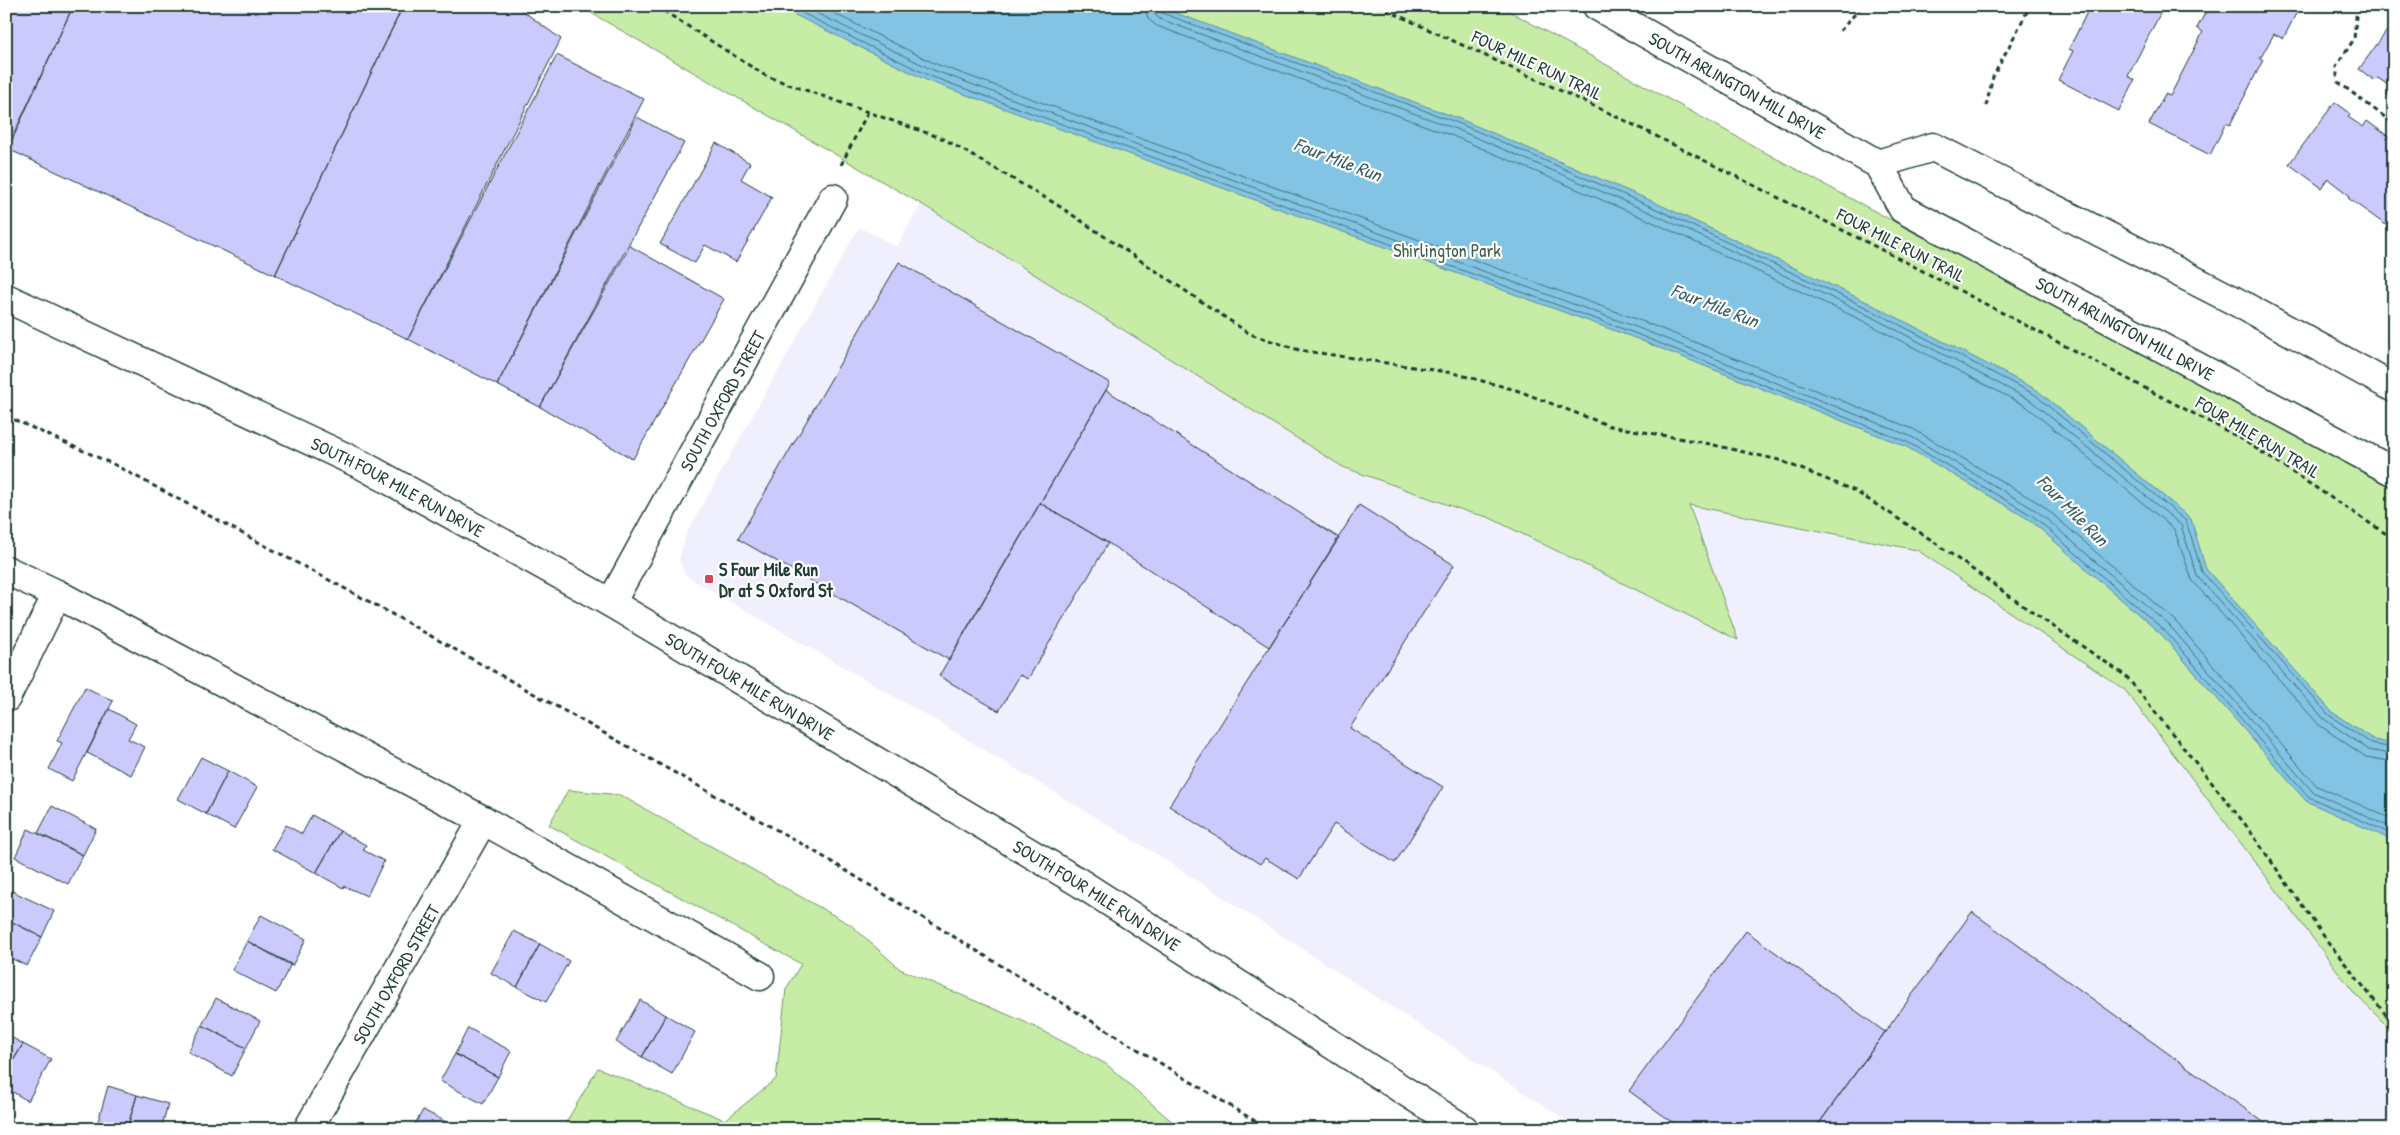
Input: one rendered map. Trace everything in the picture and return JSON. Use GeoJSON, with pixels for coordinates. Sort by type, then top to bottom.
{"type":"FeatureCollection","features":[{"type":"Feature","properties":{"kind":"street","name":"SOUTH ARLINGTON MILL DRIVE"},"geometry":{"type":"LineString","coordinates":[[1597,6],[1878,164],[1902,209],[2394,472]]}},
{"type":"Feature","properties":{"kind":"street"},"geometry":{"type":"LineString","coordinates":[[1878,164],[1933,147],[2233,300],[2394,388]]}},
{"type":"Feature","properties":{"kind":"street","name":"SOUTH OXFORD STREET"},"geometry":{"type":"LineString","coordinates":[[611,603],[833,198]]}},
{"type":"Feature","properties":{"kind":"street","name":"SOUTH FOUR MILE RUN DRIVE"},"geometry":{"type":"LineString","coordinates":[[6,298],[362,466],[611,603],[1077,881],[1464,1129]]}},
{"type":"Feature","properties":{"kind":"street"},"geometry":{"type":"LineString","coordinates":[[6,570],[58,594],[483,820],[760,976]]}},
{"type":"Feature","properties":{"kind":"street"},"geometry":{"type":"LineString","coordinates":[[6,698],[58,594]]}},
{"type":"Feature","properties":{"kind":"street","name":"SOUTH OXFORD STREET"},"geometry":{"type":"LineString","coordinates":[[308,1129],[483,820]]}},
{"type":"Feature","properties":{"kind":"path"},"geometry":{"type":"LineString","coordinates":[[656,6],[766,76],[944,139],[1056,204],[1250,334],[1299,350],[1453,373],[1516,390],[1610,426],[1701,442],[1779,460],[1855,491],[1930,538],[2029,610],[2126,676],[2246,824],[2328,942],[2394,1025]]}},
{"type":"Feature","properties":{"kind":"path","name":"FOUR MILE RUN TRAIL"},"geometry":{"type":"LineString","coordinates":[[1378,6],[1624,120],[1915,268],[2240,438],[2394,539]]}},
{"type":"Feature","properties":{"kind":"path"},"geometry":{"type":"LineString","coordinates":[[1840,31],[1862,6]]}},
{"type":"Feature","properties":{"kind":"path"},"geometry":{"type":"LineString","coordinates":[[1986,106],[1994,77],[2030,6]]}},
{"type":"Feature","properties":{"kind":"path"},"geometry":{"type":"LineString","coordinates":[[2357,6],[2354,40],[2336,67],[2338,82],[2394,124]]}},
{"type":"Feature","properties":{"kind":"path"},"geometry":{"type":"LineString","coordinates":[[833,198],[841,163],[868,112]]}},
{"type":"Feature","properties":{"kind":"path"},"geometry":{"type":"LineString","coordinates":[[6,416],[115,465],[347,589],[792,838],[1268,1129]]}},
{"type":"Feature","properties":{"kind":"shaded area"},"geometry":{"type":"Polygon","coordinates":[[[921,204],[1343,467],[1468,512],[1488,517],[1737,639],[1689,505],[1917,550],[2125,690],[2355,994],[2394,1033],[2394,1129],[1580,1129],[1164,859],[930,717],[686,576],[679,560],[686,534],[859,227],[897,247],[921,204]]]}},
{"type":"Feature","properties":{"kind":"green space","name":"Shirlington Park"},"geometry":{"type":"Polygon","coordinates":[[[579,6],[1500,6],[1799,171],[2383,481],[2394,488],[2394,1033],[2355,994],[2125,690],[1917,550],[1689,505],[1738,640],[1488,517],[1468,512],[1343,467],[928,208],[579,6]]]}},
{"type":"Feature","properties":{"kind":"green space"},"geometry":{"type":"Polygon","coordinates":[[[568,790],[620,795],[851,925],[900,969],[1025,1022],[1106,1064],[1169,1119],[1185,1129],[562,1129],[598,1068],[725,1120],[776,1079],[786,989],[801,964],[549,825],[568,790]]]}},
{"type":"Feature","properties":{"kind":"water","name":"Four Mile Run"},"geometry":{"type":"Polygon","coordinates":[[[777,6],[1157,6],[1460,119],[1654,202],[1867,302],[2037,390],[2191,519],[2206,569],[2332,712],[2374,740],[2394,744],[2394,841],[2306,801],[2162,635],[2030,520],[1905,446],[1632,337],[928,81],[777,6]]]}},
{"type":"Feature","properties":{"kind":"building"},"geometry":{"type":"Polygon","coordinates":[[[6,6],[73,6],[6,151],[6,6]]]}},
{"type":"Feature","properties":{"kind":"building"},"geometry":{"type":"Polygon","coordinates":[[[73,6],[403,6],[275,275],[8,149],[73,6]]]}},
{"type":"Feature","properties":{"kind":"building"},"geometry":{"type":"Polygon","coordinates":[[[403,6],[516,6],[561,39],[408,339],[275,275],[403,6]]]}},
{"type":"Feature","properties":{"kind":"building"},"geometry":{"type":"Polygon","coordinates":[[[2090,6],[2172,6],[2168,13],[2162,10],[2128,76],[2135,80],[2119,111],[2058,80],[2073,51],[2069,49],[2090,6]]]}},
{"type":"Feature","properties":{"kind":"building"},"geometry":{"type":"Polygon","coordinates":[[[2209,6],[2300,6],[2283,39],[2274,34],[2260,59],[2263,60],[2230,125],[2226,123],[2210,155],[2149,124],[2165,94],[2170,96],[2203,32],[2197,28],[2209,6]]]}},
{"type":"Feature","properties":{"kind":"building"},"geometry":{"type":"Polygon","coordinates":[[[2394,21],[2394,99],[2387,94],[2392,88],[2378,78],[2375,81],[2359,69],[2394,21]]]}},
{"type":"Feature","properties":{"kind":"building"},"geometry":{"type":"Polygon","coordinates":[[[557,55],[644,99],[497,385],[408,339],[557,55]]]}},
{"type":"Feature","properties":{"kind":"building"},"geometry":{"type":"Polygon","coordinates":[[[2335,102],[2350,113],[2348,117],[2363,127],[2367,121],[2393,140],[2389,146],[2394,149],[2394,231],[2348,198],[2350,196],[2328,179],[2322,188],[2289,164],[2335,102]]]}},
{"type":"Feature","properties":{"kind":"building"},"geometry":{"type":"Polygon","coordinates":[[[637,117],[684,143],[540,407],[497,385],[637,117]]]}},
{"type":"Feature","properties":{"kind":"building"},"geometry":{"type":"Polygon","coordinates":[[[716,143],[750,163],[741,179],[772,197],[736,262],[705,245],[695,263],[660,244],[716,143]]]}},
{"type":"Feature","properties":{"kind":"building"},"geometry":{"type":"Polygon","coordinates":[[[630,246],[724,299],[633,459],[540,407],[630,246]]]}},
{"type":"Feature","properties":{"kind":"building"},"geometry":{"type":"Polygon","coordinates":[[[899,262],[1110,383],[949,660],[738,539],[899,262]]]}},
{"type":"Feature","properties":{"kind":"building"},"geometry":{"type":"Polygon","coordinates":[[[1106,390],[1339,538],[1269,647],[1108,543],[1040,503],[1106,390]]]}},
{"type":"Feature","properties":{"kind":"building"},"geometry":{"type":"Polygon","coordinates":[[[1040,503],[1108,543],[1028,679],[1020,675],[999,711],[939,676],[1040,503]]]}},
{"type":"Feature","properties":{"kind":"building"},"geometry":{"type":"Polygon","coordinates":[[[1359,505],[1454,565],[1350,728],[1443,787],[1395,863],[1334,824],[1299,879],[1265,858],[1260,864],[1169,806],[1359,505]]]}},
{"type":"Feature","properties":{"kind":"building"},"geometry":{"type":"Polygon","coordinates":[[[85,687],[113,701],[72,781],[49,769],[62,743],[57,741],[85,687]]]}},
{"type":"Feature","properties":{"kind":"building"},"geometry":{"type":"Polygon","coordinates":[[[109,709],[136,724],[128,739],[145,747],[131,775],[87,753],[109,709]]]}},
{"type":"Feature","properties":{"kind":"building"},"geometry":{"type":"Polygon","coordinates":[[[201,757],[228,771],[206,814],[178,799],[201,757]]]}},
{"type":"Feature","properties":{"kind":"building"},"geometry":{"type":"Polygon","coordinates":[[[228,771],[257,787],[234,829],[206,814],[228,771]]]}},
{"type":"Feature","properties":{"kind":"building"},"geometry":{"type":"Polygon","coordinates":[[[52,806],[96,829],[83,855],[38,833],[52,806]]]}},
{"type":"Feature","properties":{"kind":"building"},"geometry":{"type":"Polygon","coordinates":[[[312,815],[340,831],[316,873],[272,849],[286,825],[302,834],[312,815]]]}},
{"type":"Feature","properties":{"kind":"building"},"geometry":{"type":"Polygon","coordinates":[[[28,829],[83,855],[68,884],[15,857],[28,829]]]}},
{"type":"Feature","properties":{"kind":"building"},"geometry":{"type":"Polygon","coordinates":[[[340,831],[366,845],[363,850],[384,861],[367,896],[344,886],[343,888],[316,873],[340,831]]]}},
{"type":"Feature","properties":{"kind":"building"},"geometry":{"type":"Polygon","coordinates":[[[10,890],[54,911],[42,937],[6,919],[6,891],[9,892],[10,890]]]}},
{"type":"Feature","properties":{"kind":"building"},"geometry":{"type":"Polygon","coordinates":[[[1972,912],[2273,1129],[1815,1129],[1972,912]]]}},
{"type":"Feature","properties":{"kind":"building"},"geometry":{"type":"Polygon","coordinates":[[[261,915],[306,939],[292,966],[247,941],[261,915]]]}},
{"type":"Feature","properties":{"kind":"building"},"geometry":{"type":"Polygon","coordinates":[[[6,919],[42,937],[27,966],[6,956],[6,919]]]}},
{"type":"Feature","properties":{"kind":"building"},"geometry":{"type":"Polygon","coordinates":[[[514,931],[540,944],[517,987],[491,973],[514,931]]]}},
{"type":"Feature","properties":{"kind":"building"},"geometry":{"type":"Polygon","coordinates":[[[1746,931],[1885,1032],[1815,1129],[1682,1129],[1629,1091],[1746,931]]]}},
{"type":"Feature","properties":{"kind":"building"},"geometry":{"type":"Polygon","coordinates":[[[247,941],[291,964],[276,993],[232,970],[247,941]]]}},
{"type":"Feature","properties":{"kind":"building"},"geometry":{"type":"Polygon","coordinates":[[[540,944],[569,961],[546,1002],[517,987],[540,944]]]}},
{"type":"Feature","properties":{"kind":"building"},"geometry":{"type":"Polygon","coordinates":[[[216,998],[260,1021],[246,1048],[202,1025],[216,998]]]}},
{"type":"Feature","properties":{"kind":"building"},"geometry":{"type":"Polygon","coordinates":[[[640,1000],[666,1015],[642,1057],[616,1042],[640,1000]]]}},
{"type":"Feature","properties":{"kind":"building"},"geometry":{"type":"Polygon","coordinates":[[[666,1015],[695,1032],[672,1074],[642,1057],[666,1015]]]}},
{"type":"Feature","properties":{"kind":"building"},"geometry":{"type":"Polygon","coordinates":[[[202,1025],[246,1048],[232,1076],[188,1052],[202,1025]]]}},
{"type":"Feature","properties":{"kind":"building"},"geometry":{"type":"Polygon","coordinates":[[[468,1028],[511,1051],[498,1077],[455,1054],[468,1028]]]}},
{"type":"Feature","properties":{"kind":"building"},"geometry":{"type":"Polygon","coordinates":[[[6,1034],[23,1044],[6,1073],[6,1034]]]}},
{"type":"Feature","properties":{"kind":"building"},"geometry":{"type":"Polygon","coordinates":[[[23,1044],[51,1059],[28,1101],[6,1088],[6,1073],[23,1044]]]}},
{"type":"Feature","properties":{"kind":"building"},"geometry":{"type":"Polygon","coordinates":[[[455,1054],[498,1077],[483,1104],[440,1081],[455,1054]]]}},
{"type":"Feature","properties":{"kind":"building"},"geometry":{"type":"Polygon","coordinates":[[[108,1086],[137,1095],[127,1129],[96,1129],[108,1086]]]}},
{"type":"Feature","properties":{"kind":"building"},"geometry":{"type":"Polygon","coordinates":[[[137,1095],[168,1104],[161,1129],[127,1129],[137,1095]]]}},
{"type":"Feature","properties":{"kind":"building"},"geometry":{"type":"Polygon","coordinates":[[[423,1110],[460,1129],[412,1129],[423,1110]]]}},
{"type":"Feature","properties":{"kind":"place","name":"S Four Mile Run Dr at S Oxford St"},"geometry":{"type":"Point","coordinates":[709,579]}}]}
